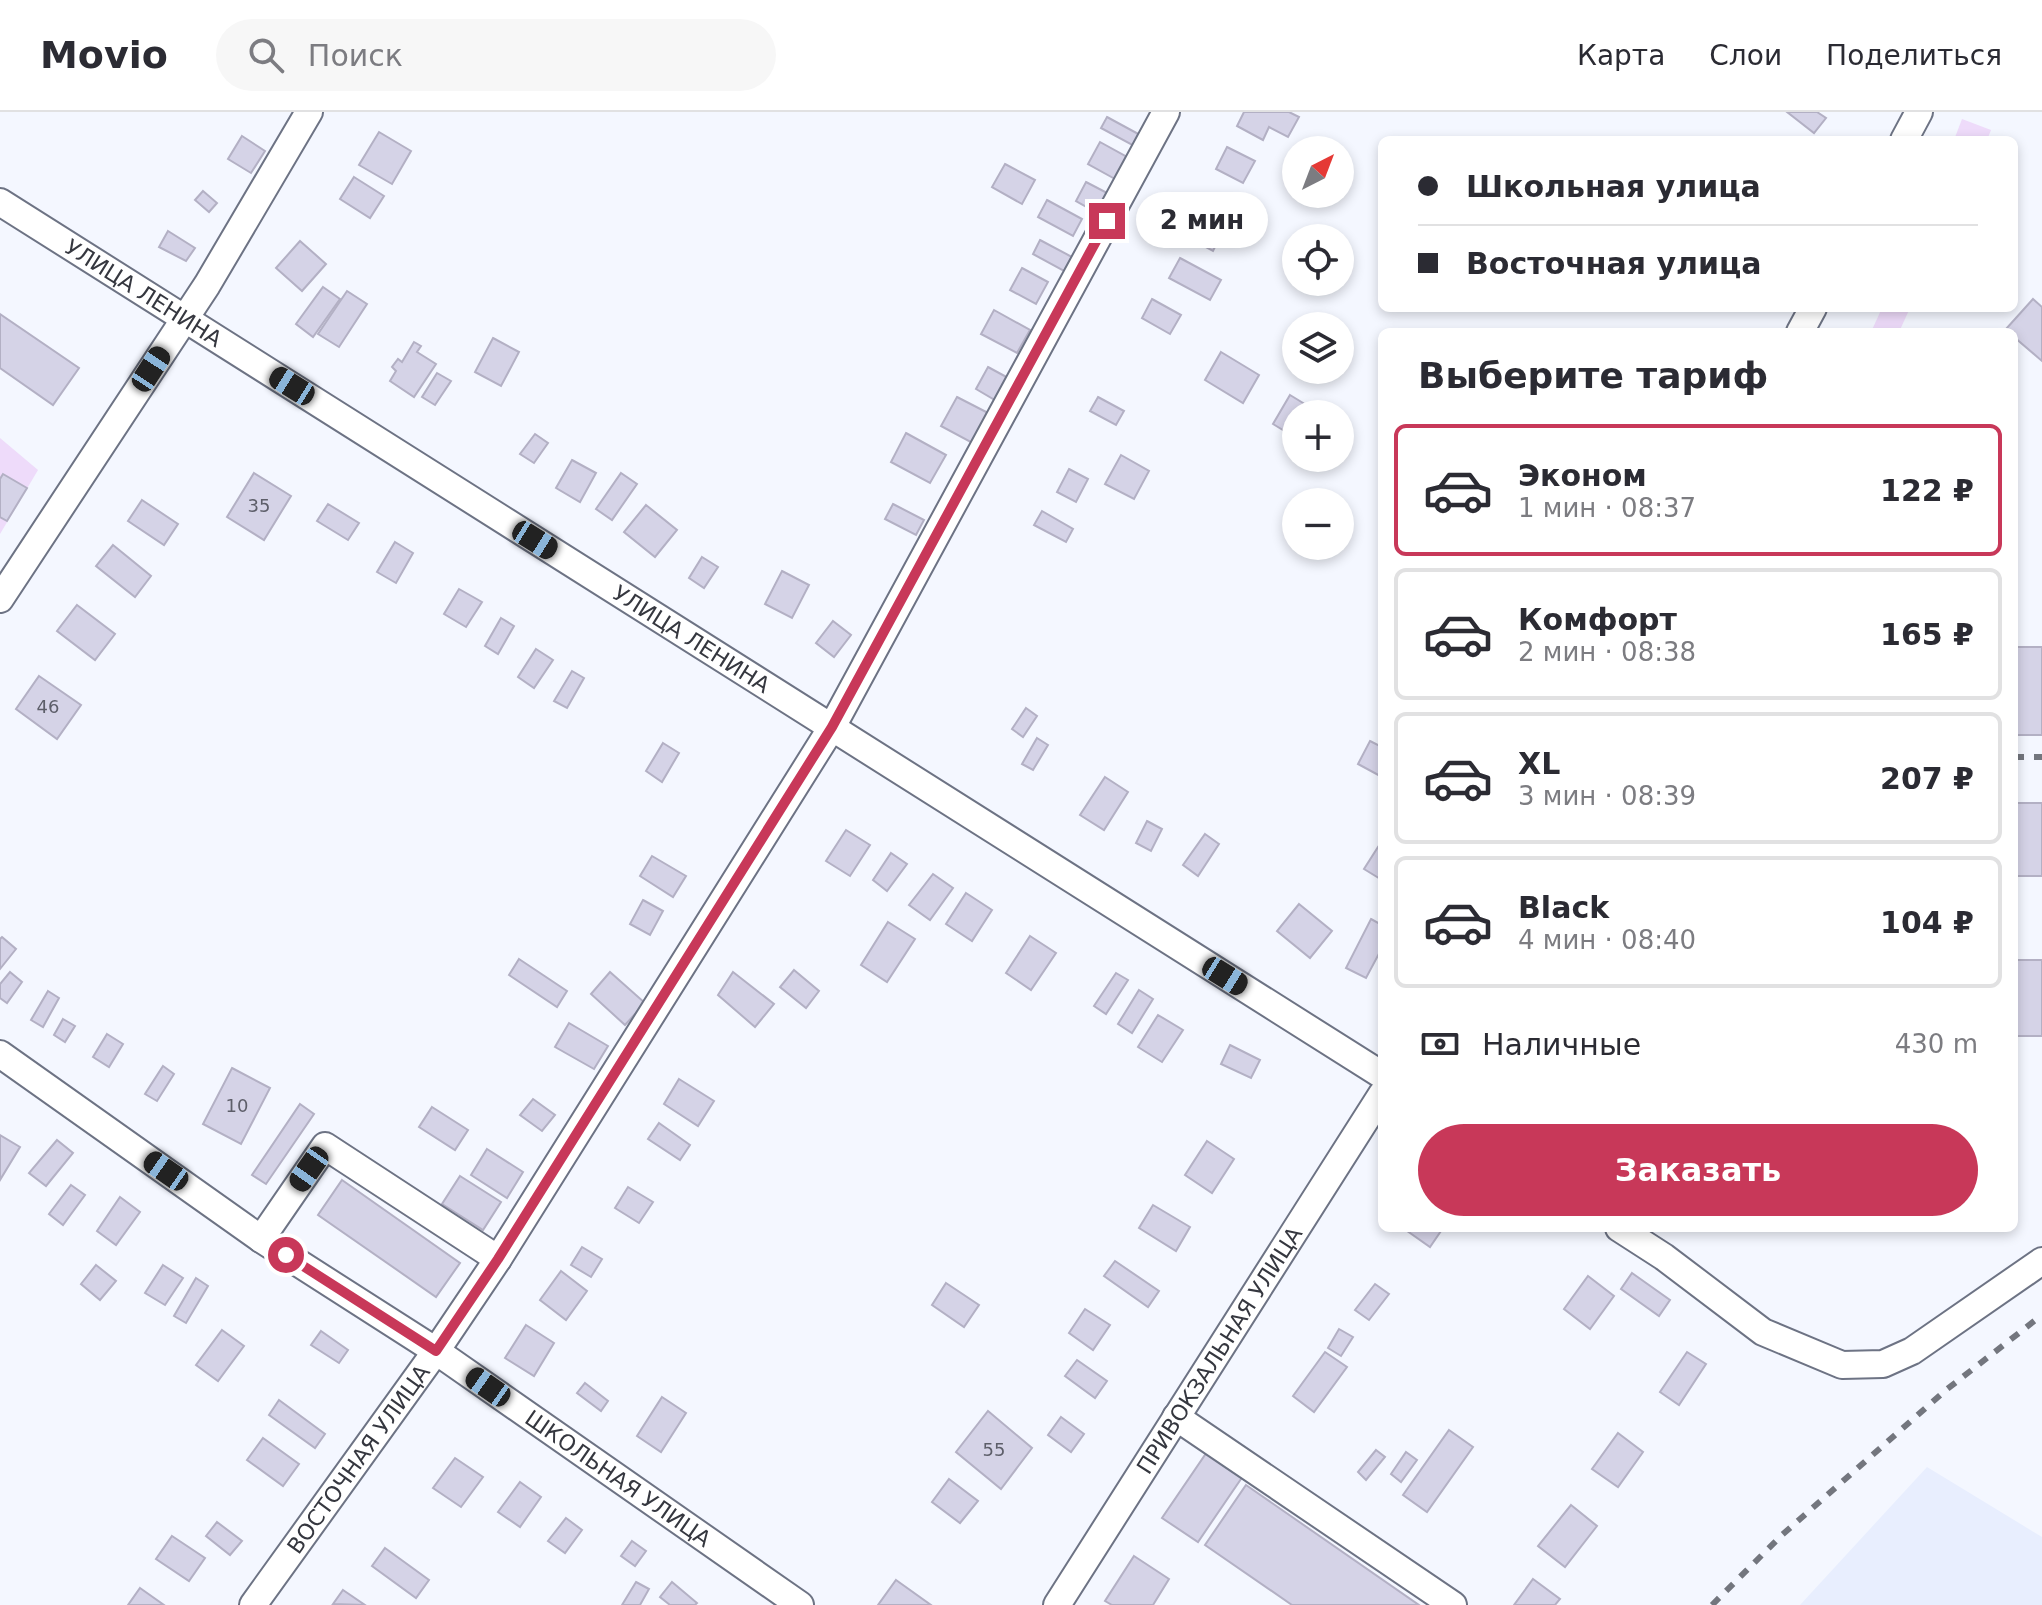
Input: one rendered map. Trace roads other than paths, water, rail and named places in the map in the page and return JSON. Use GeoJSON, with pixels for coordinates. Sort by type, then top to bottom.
{"type":"FeatureCollection","features":[{"type":"Feature","properties":{"kind":"street"},"geometry":{"type":"LineString","coordinates":[[0,599],[207,285],[309,112]]}},
{"type":"Feature","properties":{"kind":"street","name":"ВОСТОЧНАЯ УЛИЦА"},"geometry":{"type":"LineString","coordinates":[[253,1605],[436,1351],[498,1259],[832,727],[1166,112]]}},
{"type":"Feature","properties":{"kind":"street"},"geometry":{"type":"LineString","coordinates":[[1906,136],[1919,112]]}},
{"type":"Feature","properties":{"kind":"street","name":"УЛИЦА ЛЕНИНА"},"geometry":{"type":"LineString","coordinates":[[0,202],[1378,1072]]}},
{"type":"Feature","properties":{"kind":"street","name":"ШКОЛЬНАЯ УЛИЦА"},"geometry":{"type":"LineString","coordinates":[[0,1054],[261,1239],[436,1351],[800,1605]]}},
{"type":"Feature","properties":{"kind":"street","name":"ПРИВОКЗАЛЬНАЯ УЛИЦА"},"geometry":{"type":"LineString","coordinates":[[1057,1605],[1378,1100]]}},
{"type":"Feature","properties":{"kind":"street"},"geometry":{"type":"LineString","coordinates":[[261,1239],[325,1146],[498,1259]]}},
{"type":"Feature","properties":{"kind":"street"},"geometry":{"type":"LineString","coordinates":[[1625,1232],[1664,1257],[1763,1332],[1842,1365],[1883,1364],[1912,1351],[2042,1261]]}},
{"type":"Feature","properties":{"kind":"street"},"geometry":{"type":"LineString","coordinates":[[1176,1417],[1453,1605]]}},
{"type":"Feature","properties":{"kind":"railway"},"geometry":{"type":"LineString","coordinates":[[2018,757],[2042,757]]}},
{"type":"Feature","properties":{"kind":"railway"},"geometry":{"type":"LineString","coordinates":[[1712,1605],[1782,1535],[1946,1390],[2042,1315]]}}]}
